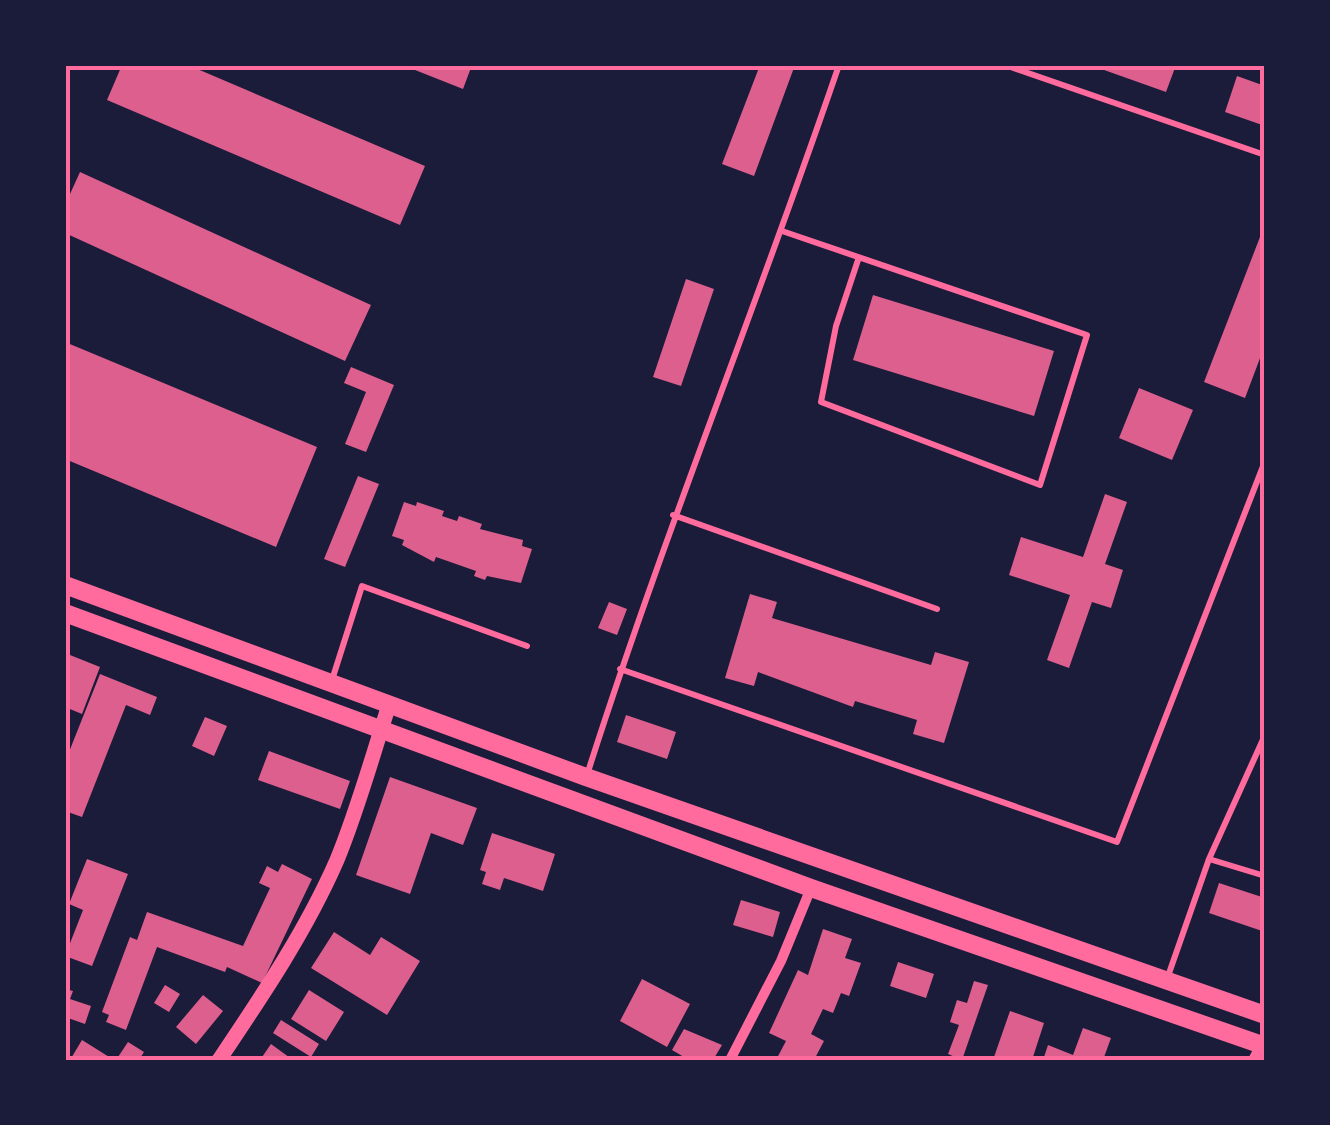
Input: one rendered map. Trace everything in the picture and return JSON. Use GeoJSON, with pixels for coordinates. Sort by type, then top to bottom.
{"type":"FeatureCollection","features":[{"type":"Feature","properties":{"kind":"main road"},"geometry":{"type":"LineString","coordinates":[[65,585],[586,777],[1265,1015]]}},
{"type":"Feature","properties":{"kind":"main road"},"geometry":{"type":"LineString","coordinates":[[65,613],[1260,1050]]}},
{"type":"Feature","properties":{"kind":"street"},"geometry":{"type":"LineString","coordinates":[[219,1060],[283,965],[336,863],[365,789],[389,705]]}},
{"type":"Feature","properties":{"kind":"street"},"geometry":{"type":"LineString","coordinates":[[730,1060],[781,961],[811,888]]}},
{"type":"Feature","properties":{"kind":"lane"},"geometry":{"type":"LineString","coordinates":[[586,777],[674,515],[782,231],[838,65]]}},
{"type":"Feature","properties":{"kind":"lane"},"geometry":{"type":"LineString","coordinates":[[1005,65],[1265,155]]}},
{"type":"Feature","properties":{"kind":"lane"},"geometry":{"type":"LineString","coordinates":[[782,231],[1087,335],[1040,485],[822,402],[836,326],[858,260]]}},
{"type":"Feature","properties":{"kind":"lane"},"geometry":{"type":"LineString","coordinates":[[620,669],[1117,842],[1265,462]]}},
{"type":"Feature","properties":{"kind":"lane"},"geometry":{"type":"LineString","coordinates":[[674,515],[937,609]]}},
{"type":"Feature","properties":{"kind":"lane"},"geometry":{"type":"LineString","coordinates":[[331,684],[362,586],[527,646]]}},
{"type":"Feature","properties":{"kind":"lane"},"geometry":{"type":"LineString","coordinates":[[1167,980],[1209,859],[1264,738]]}},
{"type":"Feature","properties":{"kind":"lane"},"geometry":{"type":"LineString","coordinates":[[1209,859],[1265,876]]}},
{"type":"Feature","properties":{"kind":"building"},"geometry":{"type":"Polygon","coordinates":[[[122,65],[188,65],[425,166],[400,225],[107,100],[122,65]]]}},
{"type":"Feature","properties":{"kind":"building"},"geometry":{"type":"Polygon","coordinates":[[[417,65],[472,65],[463,89],[415,70],[417,65]]]}},
{"type":"Feature","properties":{"kind":"building"},"geometry":{"type":"Polygon","coordinates":[[[760,65],[795,65],[754,176],[722,164],[760,65]]]}},
{"type":"Feature","properties":{"kind":"building"},"geometry":{"type":"Polygon","coordinates":[[[1090,65],[1176,65],[1166,92],[1090,65]]]}},
{"type":"Feature","properties":{"kind":"building"},"geometry":{"type":"Polygon","coordinates":[[[1237,76],[1265,86],[1265,126],[1225,112],[1237,76]]]}},
{"type":"Feature","properties":{"kind":"building"},"geometry":{"type":"Polygon","coordinates":[[[80,172],[371,305],[345,361],[65,233],[65,205],[80,172]]]}},
{"type":"Feature","properties":{"kind":"building"},"geometry":{"type":"Polygon","coordinates":[[[1265,224],[1265,345],[1245,398],[1204,382],[1265,224]]]}},
{"type":"Feature","properties":{"kind":"building"},"geometry":{"type":"Polygon","coordinates":[[[686,279],[714,289],[681,386],[653,377],[686,279]]]}},
{"type":"Feature","properties":{"kind":"building"},"geometry":{"type":"Polygon","coordinates":[[[873,295],[1054,351],[1034,416],[853,360],[873,295]]]}},
{"type":"Feature","properties":{"kind":"building"},"geometry":{"type":"Polygon","coordinates":[[[65,342],[317,447],[276,547],[65,459],[65,342]]]}},
{"type":"Feature","properties":{"kind":"building"},"geometry":{"type":"Polygon","coordinates":[[[351,367],[394,385],[366,452],[345,444],[366,392],[344,383],[351,367]]]}},
{"type":"Feature","properties":{"kind":"building"},"geometry":{"type":"Polygon","coordinates":[[[1139,388],[1193,410],[1172,460],[1119,438],[1139,388]]]}},
{"type":"Feature","properties":{"kind":"building"},"geometry":{"type":"Polygon","coordinates":[[[358,476],[379,484],[345,567],[324,559],[358,476]]]}},
{"type":"Feature","properties":{"kind":"building"},"geometry":{"type":"Polygon","coordinates":[[[1105,494],[1127,502],[1105,564],[1123,570],[1111,608],[1092,602],[1069,668],[1047,660],[1070,595],[1009,575],[1021,537],[1083,557],[1105,494]]]}},
{"type":"Feature","properties":{"kind":"building"},"geometry":{"type":"Polygon","coordinates":[[[404,502],[416,506],[417,502],[444,511],[442,516],[457,521],[459,516],[482,524],[480,529],[523,540],[522,546],[532,549],[521,583],[487,576],[485,580],[474,576],[476,571],[436,557],[434,562],[402,545],[404,540],[392,536],[404,502]]]}},
{"type":"Feature","properties":{"kind":"building"},"geometry":{"type":"Polygon","coordinates":[[[750,594],[777,602],[772,618],[931,665],[935,652],[969,662],[944,743],[913,734],[917,720],[855,701],[853,707],[758,672],[754,686],[725,678],[750,594]]]}},
{"type":"Feature","properties":{"kind":"building"},"geometry":{"type":"Polygon","coordinates":[[[609,602],[627,609],[617,635],[598,628],[609,602]]]}},
{"type":"Feature","properties":{"kind":"building"},"geometry":{"type":"Polygon","coordinates":[[[65,653],[100,667],[82,714],[65,707],[65,653]]]}},
{"type":"Feature","properties":{"kind":"building"},"geometry":{"type":"Polygon","coordinates":[[[100,674],[157,697],[150,715],[126,705],[82,817],[65,811],[65,762],[100,674]]]}},
{"type":"Feature","properties":{"kind":"building"},"geometry":{"type":"Polygon","coordinates":[[[626,715],[676,732],[667,759],[617,742],[626,715]]]}},
{"type":"Feature","properties":{"kind":"building"},"geometry":{"type":"Polygon","coordinates":[[[205,717],[227,726],[214,756],[192,746],[205,717]]]}},
{"type":"Feature","properties":{"kind":"building"},"geometry":{"type":"Polygon","coordinates":[[[269,751],[350,781],[340,809],[258,780],[269,751]]]}},
{"type":"Feature","properties":{"kind":"building"},"geometry":{"type":"Polygon","coordinates":[[[390,777],[477,808],[463,845],[431,833],[410,894],[356,875],[390,777]]]}},
{"type":"Feature","properties":{"kind":"building"},"geometry":{"type":"Polygon","coordinates":[[[492,833],[555,854],[543,891],[504,878],[500,890],[482,884],[486,872],[480,870],[492,833]]]}},
{"type":"Feature","properties":{"kind":"building"},"geometry":{"type":"Polygon","coordinates":[[[87,859],[128,874],[92,966],[65,956],[83,910],[69,904],[87,859]]]}},
{"type":"Feature","properties":{"kind":"building"},"geometry":{"type":"Polygon","coordinates":[[[282,864],[312,879],[262,983],[227,967],[225,972],[157,947],[126,1030],[106,1022],[109,1015],[102,1012],[130,937],[137,940],[147,912],[243,946],[270,888],[259,883],[267,866],[278,872],[282,864]]]}},
{"type":"Feature","properties":{"kind":"building"},"geometry":{"type":"Polygon","coordinates":[[[1219,883],[1265,898],[1265,932],[1209,913],[1219,883]]]}},
{"type":"Feature","properties":{"kind":"building"},"geometry":{"type":"Polygon","coordinates":[[[741,900],[780,912],[773,937],[733,925],[741,900]]]}},
{"type":"Feature","properties":{"kind":"building"},"geometry":{"type":"Polygon","coordinates":[[[823,929],[852,939],[845,958],[861,963],[849,996],[841,993],[833,1013],[823,1009],[811,1034],[824,1041],[814,1060],[776,1060],[786,1041],[769,1033],[798,970],[808,975],[823,929]]]}},
{"type":"Feature","properties":{"kind":"building"},"geometry":{"type":"Polygon","coordinates":[[[334,932],[370,955],[381,937],[420,961],[387,1015],[311,968],[334,932]]]}},
{"type":"Feature","properties":{"kind":"building"},"geometry":{"type":"Polygon","coordinates":[[[898,962],[934,974],[926,998],[890,986],[898,962]]]}},
{"type":"Feature","properties":{"kind":"building"},"geometry":{"type":"Polygon","coordinates":[[[642,979],[690,1004],[667,1047],[620,1021],[642,979]]]}},
{"type":"Feature","properties":{"kind":"building"},"geometry":{"type":"Polygon","coordinates":[[[974,981],[988,985],[962,1060],[948,1054],[959,1025],[950,1022],[957,1000],[967,1003],[974,981]]]}},
{"type":"Feature","properties":{"kind":"building"},"geometry":{"type":"Polygon","coordinates":[[[165,985],[180,994],[169,1012],[154,1003],[165,985]]]}},
{"type":"Feature","properties":{"kind":"building"},"geometry":{"type":"Polygon","coordinates":[[[65,989],[73,991],[70,999],[91,1006],[85,1024],[68,1018],[65,1025],[65,989]]]}},
{"type":"Feature","properties":{"kind":"building"},"geometry":{"type":"Polygon","coordinates":[[[309,990],[344,1012],[326,1041],[291,1019],[309,990]]]}},
{"type":"Feature","properties":{"kind":"building"},"geometry":{"type":"Polygon","coordinates":[[[203,995],[223,1011],[196,1044],[176,1027],[203,995]]]}},
{"type":"Feature","properties":{"kind":"building"},"geometry":{"type":"Polygon","coordinates":[[[1010,1011],[1044,1023],[1032,1060],[994,1057],[1010,1011]]]}},
{"type":"Feature","properties":{"kind":"building"},"geometry":{"type":"Polygon","coordinates":[[[281,1020],[319,1044],[311,1057],[273,1033],[281,1020]]]}},
{"type":"Feature","properties":{"kind":"building"},"geometry":{"type":"Polygon","coordinates":[[[1083,1028],[1111,1038],[1103,1060],[1043,1060],[1048,1045],[1073,1055],[1083,1028]]]}},
{"type":"Feature","properties":{"kind":"building"},"geometry":{"type":"Polygon","coordinates":[[[684,1029],[722,1045],[713,1060],[689,1060],[672,1050],[684,1029]]]}},
{"type":"Feature","properties":{"kind":"building"},"geometry":{"type":"Polygon","coordinates":[[[82,1040],[114,1060],[70,1060],[82,1040]]]}},
{"type":"Feature","properties":{"kind":"building"},"geometry":{"type":"Polygon","coordinates":[[[128,1042],[144,1052],[139,1060],[116,1060],[128,1042]]]}},
{"type":"Feature","properties":{"kind":"building"},"geometry":{"type":"Polygon","coordinates":[[[271,1044],[293,1060],[260,1060],[271,1044]]]}}]}
